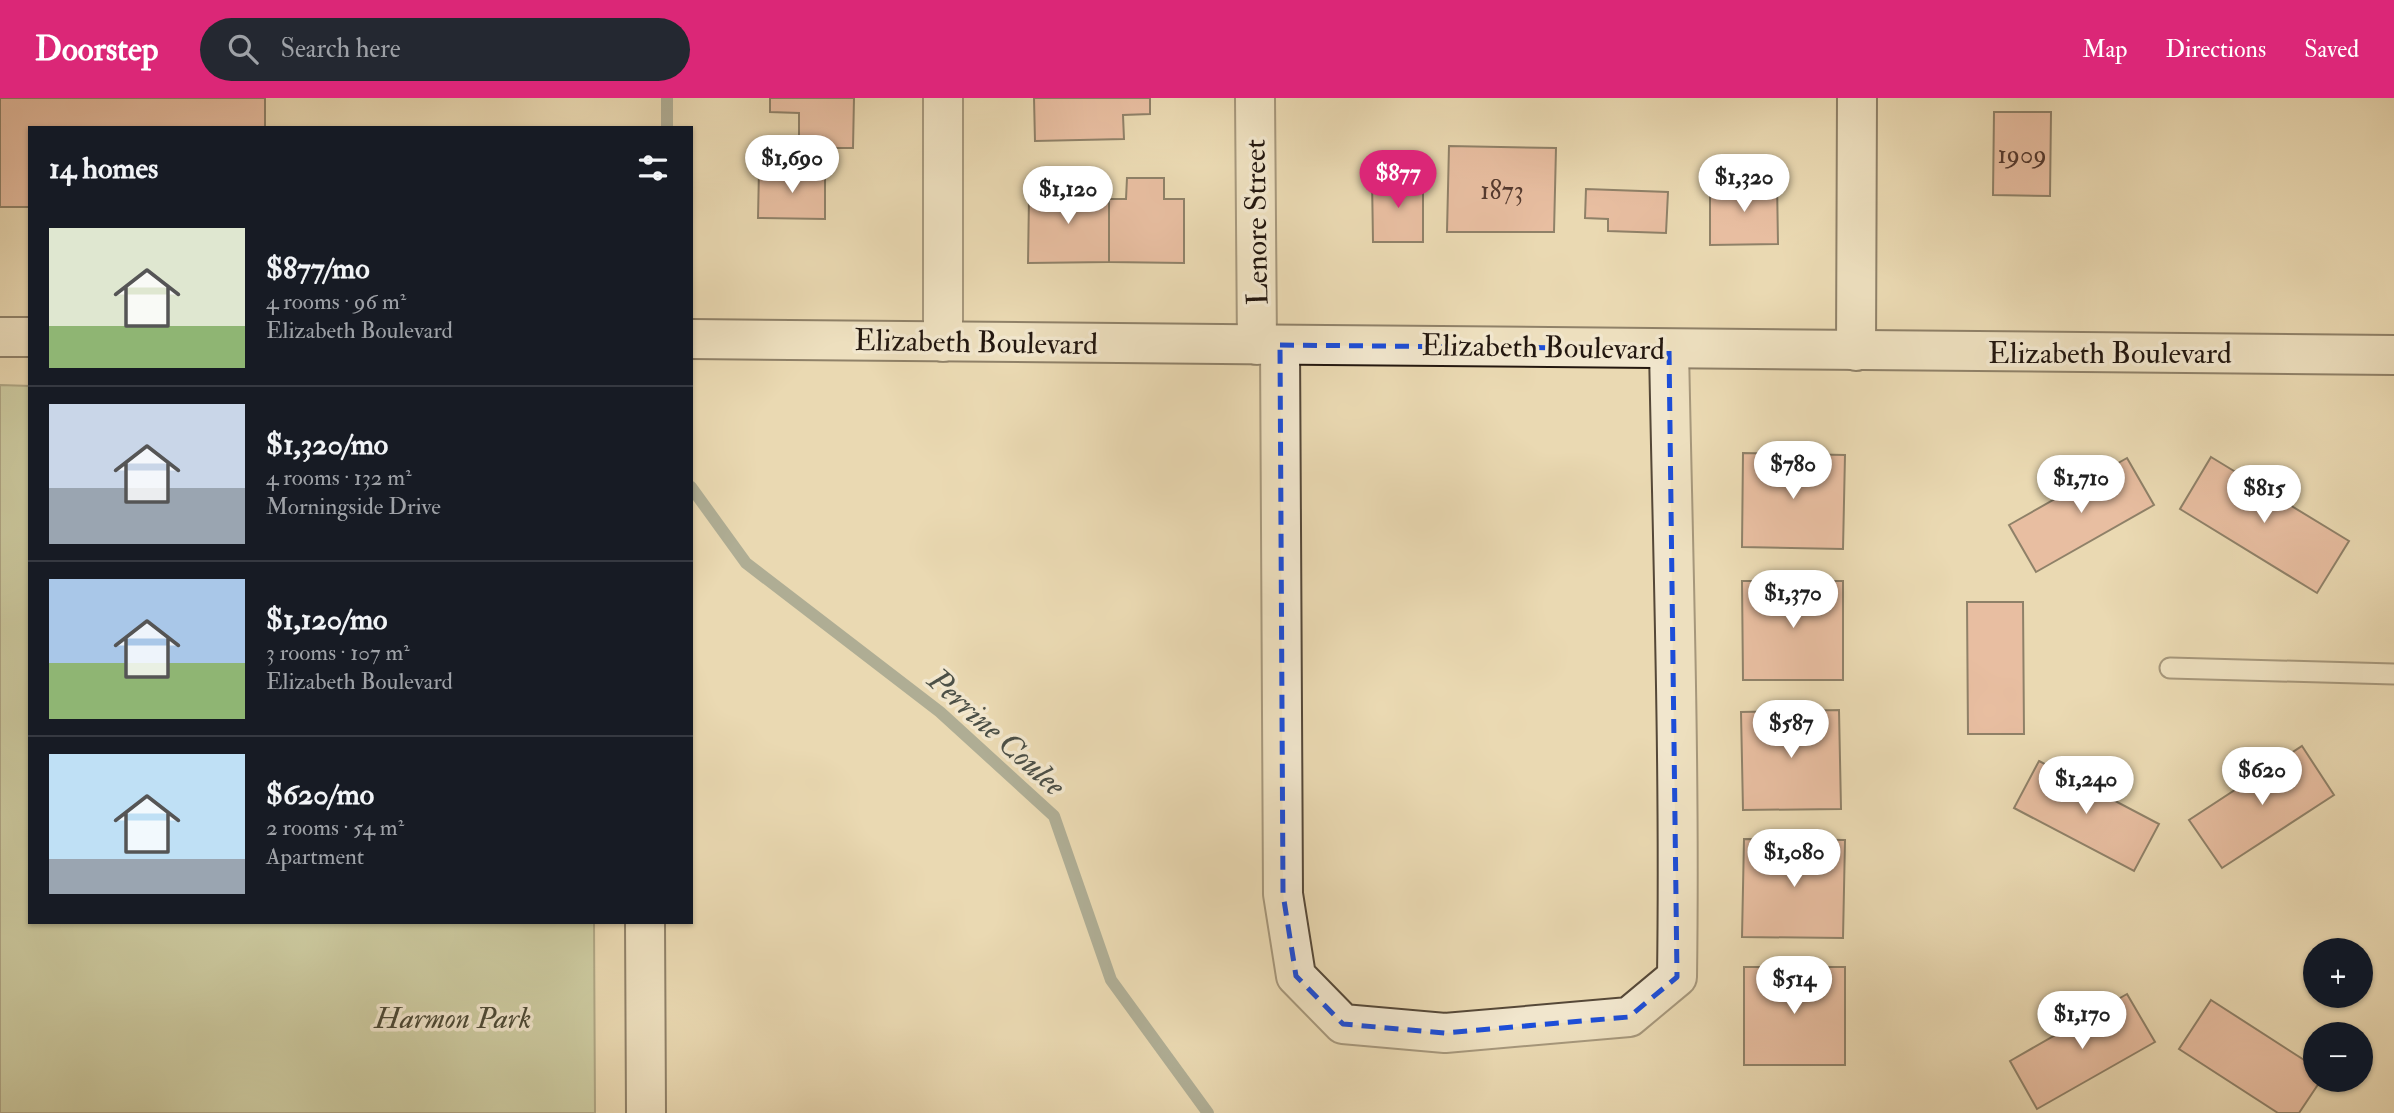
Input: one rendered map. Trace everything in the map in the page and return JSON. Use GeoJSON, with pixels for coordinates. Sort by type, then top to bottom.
{"type":"FeatureCollection","features":[{"type":"Feature","properties":{"kind":"street"},"geometry":{"type":"LineString","coordinates":[[943,98],[943,342]]}},
{"type":"Feature","properties":{"kind":"street","name":"Lenore Street"},"geometry":{"type":"LineString","coordinates":[[1255,98],[1269,345],[1283,894],[1296,976],[1343,1024],[1445,1032],[1629,1017],[1676,977],[1678,872],[1669,348]]}},
{"type":"Feature","properties":{"kind":"street"},"geometry":{"type":"LineString","coordinates":[[1856,351],[1857,98]]}},
{"type":"Feature","properties":{"kind":"street"},"geometry":{"type":"LineString","coordinates":[[0,337],[28,337]]}},
{"type":"Feature","properties":{"kind":"street","name":"Elizabeth Boulevard"},"geometry":{"type":"LineString","coordinates":[[693,339],[2394,355]]}},
{"type":"Feature","properties":{"kind":"street"},"geometry":{"type":"LineString","coordinates":[[645,924],[646,1113]]}},
{"type":"Feature","properties":{"kind":"lane"},"geometry":{"type":"LineString","coordinates":[[2170,668],[2394,674]]}},
{"type":"Feature","properties":{"kind":"highlighted area"},"geometry":{"type":"Polygon","coordinates":[[[1280,345],[1669,349],[1677,977],[1629,1017],[1445,1033],[1343,1024],[1296,976],[1283,894],[1280,345]]]}},
{"type":"Feature","properties":{"kind":"green space","name":"Harmon Park"},"geometry":{"type":"Polygon","coordinates":[[[0,385],[28,386],[28,924],[594,924],[595,1113],[0,1113],[0,385]]]}},
{"type":"Feature","properties":{"kind":"building"},"geometry":{"type":"Polygon","coordinates":[[[0,98],[265,98],[265,126],[28,126],[28,207],[0,207],[0,98]]]}},
{"type":"Feature","properties":{"kind":"building"},"geometry":{"type":"Polygon","coordinates":[[[770,98],[854,98],[853,148],[799,148],[799,113],[770,112],[770,98]]]}},
{"type":"Feature","properties":{"kind":"building"},"geometry":{"type":"Polygon","coordinates":[[[1034,98],[1150,98],[1150,114],[1123,115],[1124,139],[1035,141],[1034,98]]]}},
{"type":"Feature","properties":{"kind":"building"},"geometry":{"type":"Polygon","coordinates":[[[1994,112],[2051,112],[2050,196],[1993,195],[1994,112]]]}},
{"type":"Feature","properties":{"kind":"building"},"geometry":{"type":"Polygon","coordinates":[[[1449,146],[1556,148],[1554,232],[1447,232],[1449,146]]]}},
{"type":"Feature","properties":{"kind":"building"},"geometry":{"type":"Polygon","coordinates":[[[759,170],[825,171],[825,219],[758,218],[759,170]]]}},
{"type":"Feature","properties":{"kind":"building"},"geometry":{"type":"Polygon","coordinates":[[[1127,178],[1164,178],[1164,199],[1184,199],[1184,263],[1109,262],[1109,199],[1126,199],[1127,178]]]}},
{"type":"Feature","properties":{"kind":"building"},"geometry":{"type":"Polygon","coordinates":[[[1372,178],[1423,178],[1423,242],[1373,242],[1372,178]]]}},
{"type":"Feature","properties":{"kind":"building"},"geometry":{"type":"Polygon","coordinates":[[[1086,179],[1086,199],[1109,199],[1109,262],[1028,263],[1029,198],[1050,198],[1050,180],[1086,179]]]}},
{"type":"Feature","properties":{"kind":"building"},"geometry":{"type":"Polygon","coordinates":[[[1777,182],[1778,244],[1710,245],[1710,183],[1777,182]]]}},
{"type":"Feature","properties":{"kind":"building"},"geometry":{"type":"Polygon","coordinates":[[[1586,189],[1668,192],[1666,233],[1608,231],[1608,219],[1585,218],[1586,189]]]}},
{"type":"Feature","properties":{"kind":"building"},"geometry":{"type":"Polygon","coordinates":[[[1743,453],[1845,455],[1843,549],[1742,547],[1743,453]]]}},
{"type":"Feature","properties":{"kind":"building"},"geometry":{"type":"Polygon","coordinates":[[[2211,457],[2349,541],[2317,593],[2180,509],[2211,457]]]}},
{"type":"Feature","properties":{"kind":"building"},"geometry":{"type":"Polygon","coordinates":[[[2127,458],[2154,505],[2036,572],[2009,525],[2127,458]]]}},
{"type":"Feature","properties":{"kind":"building"},"geometry":{"type":"Polygon","coordinates":[[[1742,581],[1843,581],[1843,680],[1743,680],[1742,581]]]}},
{"type":"Feature","properties":{"kind":"building"},"geometry":{"type":"Polygon","coordinates":[[[1967,602],[2023,602],[2024,734],[1968,734],[1967,602]]]}},
{"type":"Feature","properties":{"kind":"building"},"geometry":{"type":"Polygon","coordinates":[[[1839,710],[1841,809],[1743,810],[1741,712],[1839,710]]]}},
{"type":"Feature","properties":{"kind":"building"},"geometry":{"type":"Polygon","coordinates":[[[2302,746],[2334,795],[2222,868],[2189,820],[2302,746]]]}},
{"type":"Feature","properties":{"kind":"building"},"geometry":{"type":"Polygon","coordinates":[[[2039,761],[2159,824],[2134,871],[2014,808],[2039,761]]]}},
{"type":"Feature","properties":{"kind":"building"},"geometry":{"type":"Polygon","coordinates":[[[1744,839],[1845,840],[1843,938],[1742,937],[1744,839]]]}},
{"type":"Feature","properties":{"kind":"building"},"geometry":{"type":"Polygon","coordinates":[[[1744,967],[1845,967],[1845,1065],[1744,1065],[1744,967]]]}},
{"type":"Feature","properties":{"kind":"building"},"geometry":{"type":"Polygon","coordinates":[[[2127,994],[2155,1042],[2037,1109],[2010,1061],[2127,994]]]}},
{"type":"Feature","properties":{"kind":"building"},"geometry":{"type":"Polygon","coordinates":[[[2211,1000],[2303,1059],[2303,1092],[2313,1092],[2299,1113],[2278,1113],[2179,1049],[2211,1000]]]}},
{"type":"Feature","properties":{"kind":"waterway","name":"Perrine Coulee"},"geometry":{"type":"LineString","coordinates":[[667,98],[667,126]]}},
{"type":"Feature","properties":{"kind":"waterway","name":"Perrine Coulee"},"geometry":{"type":"LineString","coordinates":[[693,490],[746,563],[940,712],[1054,816],[1111,980],[1208,1113]]}}]}
